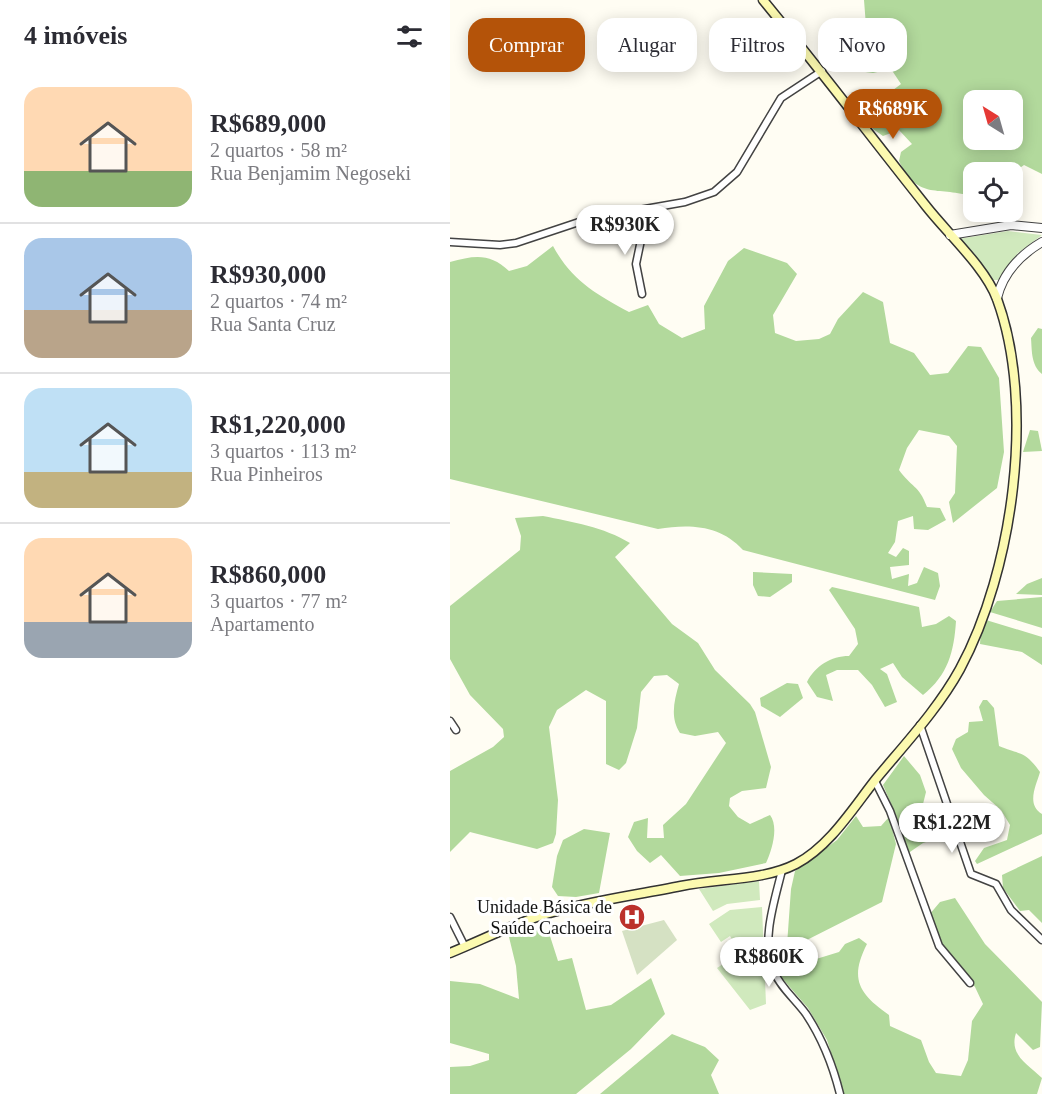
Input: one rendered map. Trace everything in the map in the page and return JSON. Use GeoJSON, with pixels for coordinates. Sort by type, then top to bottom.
{"type":"FeatureCollection","features":[{"type":"Feature","properties":{"kind":"main road"},"geometry":{"type":"LineString","coordinates":[[763,0],[818,66]]}},
{"type":"Feature","properties":{"kind":"main road"},"geometry":{"type":"LineString","coordinates":[[450,953],[554,912],[693,883],[782,870],[804,859],[821,846],[920,725],[951,683],[970,646],[995,579],[1008,526],[1014,474],[1013,378],[997,298],[980,272],[823,72]]}},
{"type":"Feature","properties":{"kind":"street"},"geometry":{"type":"LineString","coordinates":[[450,242],[509,244],[588,219],[685,202],[723,187],[737,172],[781,98],[820,72]]}},
{"type":"Feature","properties":{"kind":"street"},"geometry":{"type":"LineString","coordinates":[[627,212],[641,240],[636,264],[642,294]]}},
{"type":"Feature","properties":{"kind":"street"},"geometry":{"type":"LineString","coordinates":[[950,235],[1011,225],[1042,228]]}},
{"type":"Feature","properties":{"kind":"street"},"geometry":{"type":"LineString","coordinates":[[997,298],[999,287],[1011,268],[1042,242]]}},
{"type":"Feature","properties":{"kind":"street"},"geometry":{"type":"LineString","coordinates":[[450,721],[456,730]]}},
{"type":"Feature","properties":{"kind":"street"},"geometry":{"type":"LineString","coordinates":[[920,725],[971,874],[996,884],[1011,910],[1042,940]]}},
{"type":"Feature","properties":{"kind":"street"},"geometry":{"type":"LineString","coordinates":[[875,781],[890,811],[939,945],[970,983]]}},
{"type":"Feature","properties":{"kind":"street"},"geometry":{"type":"LineString","coordinates":[[782,870],[770,924],[772,967],[783,987],[804,1011],[817,1033],[840,1094]]}},
{"type":"Feature","properties":{"kind":"street"},"geometry":{"type":"LineString","coordinates":[[450,916],[465,947]]}},
{"type":"Feature","properties":{"kind":"green space"},"geometry":{"type":"Polygon","coordinates":[[[864,0],[1042,0],[1042,174],[1023,166],[1023,162],[963,162],[963,194],[931,190],[914,182],[906,174],[899,161],[901,152],[912,144],[899,130],[883,136],[873,129],[864,112],[901,84],[893,72],[907,72],[907,18],[865,18],[864,0]]]}},
{"type":"Feature","properties":{"kind":"green space"},"geometry":{"type":"Polygon","coordinates":[[[1008,231],[1042,235],[1018,253],[998,280],[990,280],[974,253],[967,251],[958,239],[1008,231]]]}},
{"type":"Feature","properties":{"kind":"green space"},"geometry":{"type":"Polygon","coordinates":[[[553,246],[568,269],[595,292],[629,312],[648,305],[659,324],[682,338],[705,329],[704,306],[728,261],[744,248],[787,263],[797,274],[773,315],[775,333],[796,341],[819,339],[830,334],[838,319],[863,292],[883,302],[890,343],[914,353],[930,375],[948,373],[968,346],[981,347],[999,378],[1004,452],[997,488],[953,523],[949,502],[955,493],[957,446],[949,436],[919,430],[907,448],[899,470],[918,490],[927,507],[940,508],[946,520],[928,530],[914,529],[913,516],[898,521],[895,542],[888,553],[896,557],[903,548],[909,551],[909,565],[890,567],[892,579],[909,574],[908,586],[917,583],[924,567],[938,573],[940,586],[935,600],[743,550],[725,535],[704,528],[658,529],[450,479],[450,262],[475,257],[489,258],[509,271],[527,266],[553,246]]]}},
{"type":"Feature","properties":{"kind":"green space"},"geometry":{"type":"Polygon","coordinates":[[[1038,328],[1042,329],[1042,374],[1034,362],[1031,338],[1038,328]]]}},
{"type":"Feature","properties":{"kind":"green space"},"geometry":{"type":"Polygon","coordinates":[[[1030,430],[1038,431],[1042,451],[1023,452],[1030,430]]]}},
{"type":"Feature","properties":{"kind":"green space"},"geometry":{"type":"Polygon","coordinates":[[[543,516],[599,529],[630,543],[615,557],[672,624],[698,643],[715,670],[750,704],[755,712],[771,767],[766,788],[742,791],[730,798],[729,806],[738,817],[750,824],[770,815],[774,832],[766,863],[719,873],[680,876],[661,855],[650,863],[637,851],[628,837],[634,822],[648,818],[647,838],[664,838],[663,825],[686,804],[726,743],[718,732],[695,736],[680,733],[674,715],[674,703],[679,684],[667,675],[654,676],[641,692],[637,728],[626,763],[619,770],[606,764],[606,701],[586,690],[557,710],[549,727],[558,800],[556,834],[553,843],[537,849],[470,832],[450,852],[450,771],[493,747],[504,737],[503,729],[470,695],[450,659],[450,606],[520,550],[521,536],[515,518],[543,516]]]}},
{"type":"Feature","properties":{"kind":"green space"},"geometry":{"type":"Polygon","coordinates":[[[753,572],[792,574],[792,582],[770,597],[758,596],[753,585],[753,572]]]}},
{"type":"Feature","properties":{"kind":"green space"},"geometry":{"type":"Polygon","coordinates":[[[1042,578],[1042,595],[1016,594],[1027,584],[1042,578]]]}},
{"type":"Feature","properties":{"kind":"green space"},"geometry":{"type":"Polygon","coordinates":[[[832,587],[919,607],[922,627],[936,624],[949,616],[956,621],[954,643],[948,662],[932,687],[923,695],[902,677],[893,663],[880,669],[887,674],[897,702],[885,707],[872,685],[858,670],[837,670],[826,675],[833,701],[817,697],[807,682],[810,676],[830,660],[849,656],[858,644],[855,629],[829,590],[832,587]]]}},
{"type":"Feature","properties":{"kind":"green space"},"geometry":{"type":"Polygon","coordinates":[[[1042,597],[1042,628],[990,612],[997,601],[1042,597]]]}},
{"type":"Feature","properties":{"kind":"green space"},"geometry":{"type":"Polygon","coordinates":[[[986,620],[1042,637],[1042,665],[1022,652],[980,644],[981,630],[986,620]]]}},
{"type":"Feature","properties":{"kind":"green space"},"geometry":{"type":"Polygon","coordinates":[[[787,683],[798,684],[803,698],[780,717],[761,706],[760,698],[787,683]]]}},
{"type":"Feature","properties":{"kind":"green space"},"geometry":{"type":"Polygon","coordinates":[[[983,700],[987,700],[994,708],[999,746],[1026,757],[1040,772],[1033,800],[1037,810],[1042,814],[1042,834],[977,864],[975,861],[984,848],[1007,840],[1010,825],[1001,810],[984,795],[961,768],[952,749],[956,739],[968,732],[969,722],[983,721],[979,707],[983,700]]]}},
{"type":"Feature","properties":{"kind":"green space"},"geometry":{"type":"Polygon","coordinates":[[[904,756],[920,775],[926,792],[921,812],[935,839],[923,843],[907,854],[898,820],[883,785],[904,756]]]}},
{"type":"Feature","properties":{"kind":"green space"},"geometry":{"type":"Polygon","coordinates":[[[856,816],[863,827],[881,826],[889,817],[896,844],[882,902],[791,948],[787,945],[791,889],[795,871],[837,840],[856,816]]]}},
{"type":"Feature","properties":{"kind":"green space"},"geometry":{"type":"Polygon","coordinates":[[[584,829],[610,833],[599,893],[576,897],[558,896],[552,887],[557,856],[563,840],[584,829]]]}},
{"type":"Feature","properties":{"kind":"green space"},"geometry":{"type":"Polygon","coordinates":[[[1042,856],[1042,923],[1029,910],[1020,911],[1003,888],[1002,875],[1042,856]]]}},
{"type":"Feature","properties":{"kind":"green space"},"geometry":{"type":"Polygon","coordinates":[[[759,881],[760,900],[727,904],[713,911],[699,889],[759,881]]]}},
{"type":"Feature","properties":{"kind":"green space"},"geometry":{"type":"Polygon","coordinates":[[[955,898],[985,944],[1042,1002],[1040,1047],[1033,1050],[1016,1033],[1014,1041],[1017,1053],[1042,1078],[1037,1094],[844,1094],[827,1040],[808,1008],[781,977],[787,968],[839,952],[845,944],[859,938],[867,944],[858,976],[864,993],[889,1015],[890,1026],[921,1040],[929,1062],[936,1073],[961,1076],[968,1060],[972,1021],[983,1004],[975,987],[945,951],[929,915],[940,902],[955,898]]]}},
{"type":"Feature","properties":{"kind":"green space"},"geometry":{"type":"Polygon","coordinates":[[[762,907],[766,1004],[750,1010],[717,968],[732,958],[728,952],[736,946],[730,936],[721,942],[709,924],[730,910],[762,907]]]}},
{"type":"Feature","properties":{"kind":"green space"},"geometry":{"type":"Polygon","coordinates":[[[664,920],[677,940],[637,975],[622,931],[664,920]]]}},
{"type":"Feature","properties":{"kind":"green space"},"geometry":{"type":"Polygon","coordinates":[[[543,928],[550,936],[558,961],[572,958],[586,1010],[611,1005],[651,978],[665,1014],[631,1049],[576,1094],[450,1094],[450,1067],[470,1066],[489,1060],[489,1054],[450,1043],[450,981],[480,984],[519,999],[516,966],[509,937],[543,928]]]}},
{"type":"Feature","properties":{"kind":"green space"},"geometry":{"type":"Polygon","coordinates":[[[672,1034],[705,1047],[719,1060],[711,1075],[719,1094],[600,1094],[672,1034]]]}},
{"type":"Feature","properties":{"kind":"place","name":"Unidade Básica de Saúde Cachoeira"},"geometry":{"type":"Point","coordinates":[632,917]}}]}
